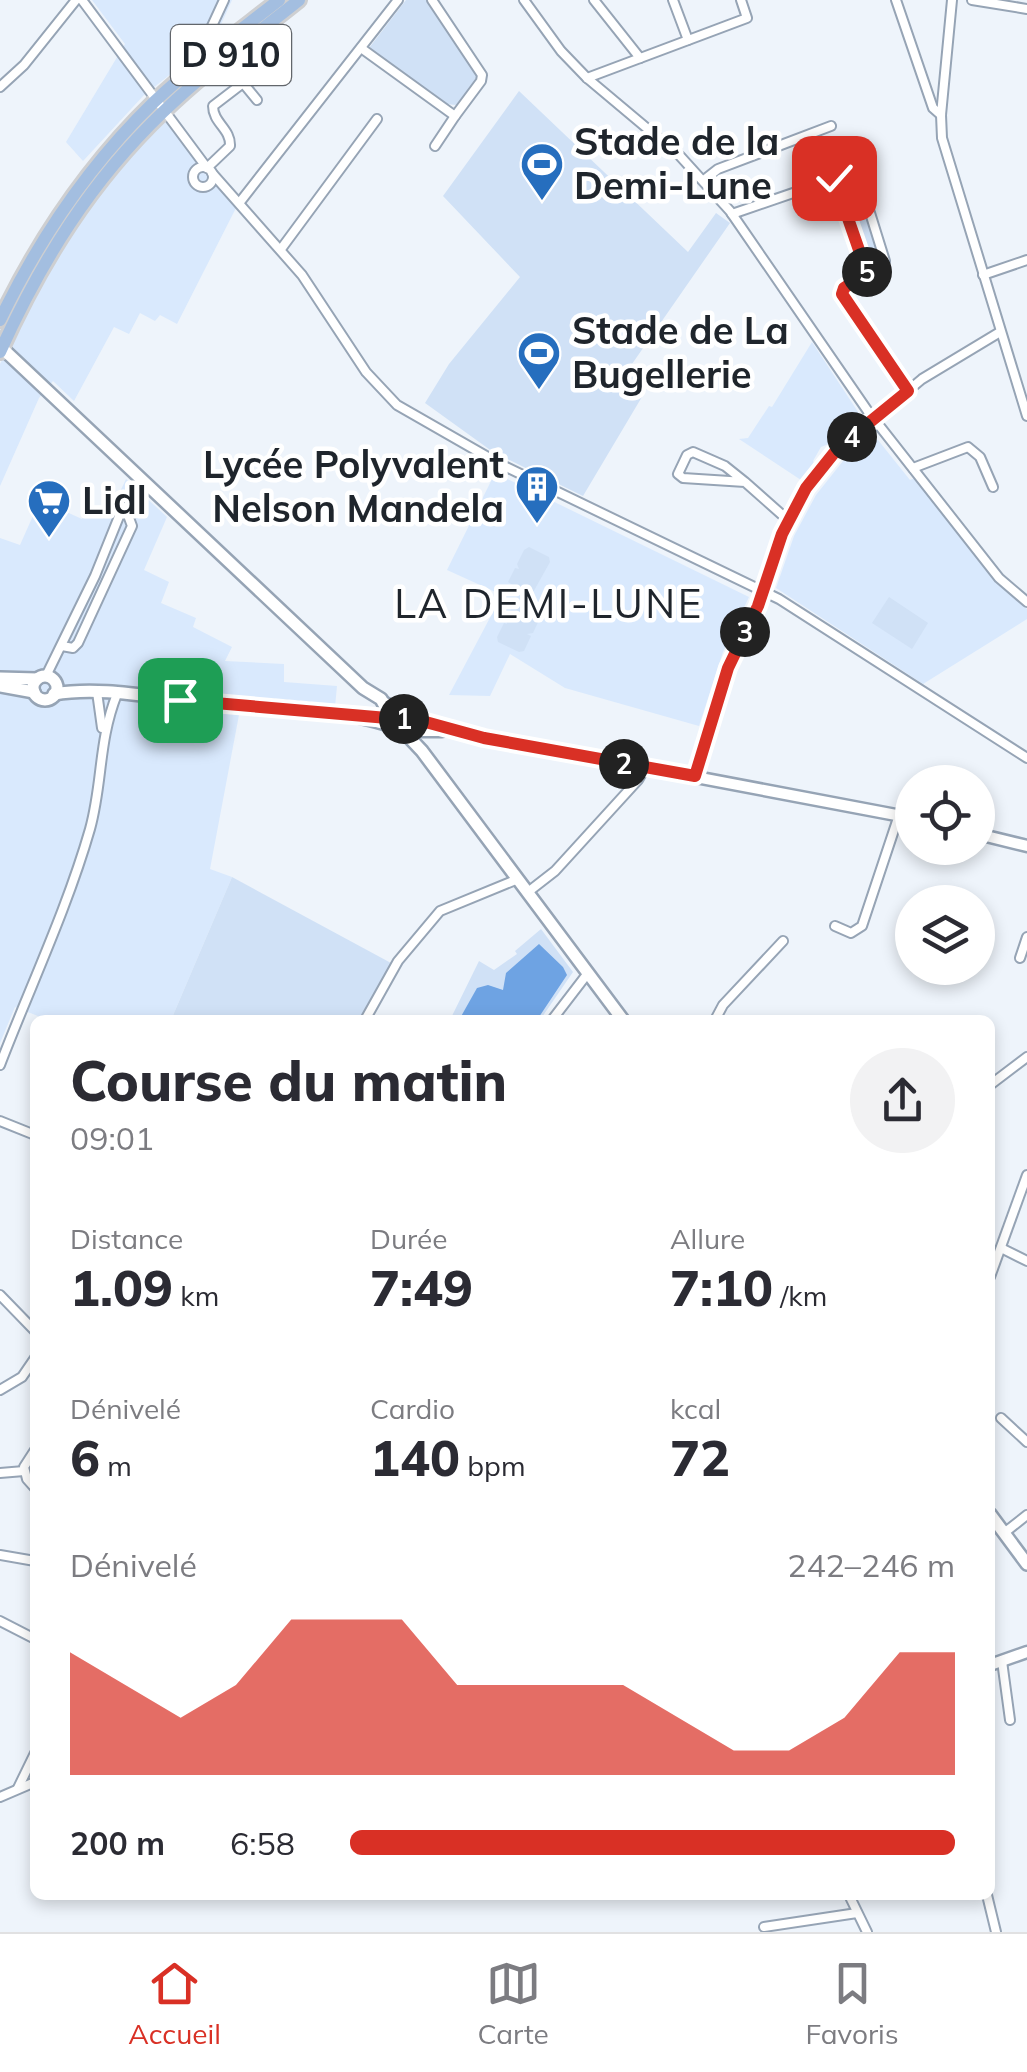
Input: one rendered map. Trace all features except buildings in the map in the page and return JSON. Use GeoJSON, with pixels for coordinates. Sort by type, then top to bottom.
{"type":"FeatureCollection","features":[{"type":"Feature","properties":{"kind":"main road","name":"D 910"},"geometry":{"type":"LineString","coordinates":[[0,320],[35,252],[74,192],[107,151],[279,0]]}},
{"type":"Feature","properties":{"kind":"main road","name":"D 910"},"geometry":{"type":"LineString","coordinates":[[0,349],[41,268],[72,218],[160,105],[299,0]]}},
{"type":"Feature","properties":{"kind":"main road"},"geometry":{"type":"LineString","coordinates":[[0,349],[363,688],[383,702],[391,717]]}},
{"type":"Feature","properties":{"kind":"main road"},"geometry":{"type":"LineString","coordinates":[[0,678],[117,694],[375,719],[391,717]]}},
{"type":"Feature","properties":{"kind":"main road"},"geometry":{"type":"LineString","coordinates":[[0,686],[45,685]]}},
{"type":"Feature","properties":{"kind":"main road"},"geometry":{"type":"LineString","coordinates":[[363,688],[404,731],[619,1015]]}},
{"type":"Feature","properties":{"kind":"main road"},"geometry":{"type":"LineString","coordinates":[[375,719],[404,731]]}},
{"type":"Feature","properties":{"kind":"main road"},"geometry":{"type":"LineString","coordinates":[[995,1521],[1027,1564]]}},
{"type":"Feature","properties":{"kind":"street"},"geometry":{"type":"LineString","coordinates":[[0,87],[79,0],[206,170],[240,202],[302,275],[366,372],[397,405],[500,464],[816,620],[1027,758]]}},
{"type":"Feature","properties":{"kind":"street"},"geometry":{"type":"LineString","coordinates":[[206,38],[224,0]]}},
{"type":"Feature","properties":{"kind":"street"},"geometry":{"type":"LineString","coordinates":[[240,202],[398,0]]}},
{"type":"Feature","properties":{"kind":"street"},"geometry":{"type":"LineString","coordinates":[[432,0],[482,75],[435,146]]}},
{"type":"Feature","properties":{"kind":"street"},"geometry":{"type":"LineString","coordinates":[[524,0],[561,51],[587,78],[704,180],[875,419],[999,578],[1027,602]]}},
{"type":"Feature","properties":{"kind":"street"},"geometry":{"type":"LineString","coordinates":[[594,0],[640,58]]}},
{"type":"Feature","properties":{"kind":"street"},"geometry":{"type":"LineString","coordinates":[[673,0],[688,40]]}},
{"type":"Feature","properties":{"kind":"street"},"geometry":{"type":"LineString","coordinates":[[587,78],[747,18],[741,0]]}},
{"type":"Feature","properties":{"kind":"street"},"geometry":{"type":"LineString","coordinates":[[896,0],[933,108],[940,115]]}},
{"type":"Feature","properties":{"kind":"street"},"geometry":{"type":"LineString","coordinates":[[952,0],[940,115],[943,144],[1027,416]]}},
{"type":"Feature","properties":{"kind":"street"},"geometry":{"type":"LineString","coordinates":[[972,0],[1027,9]]}},
{"type":"Feature","properties":{"kind":"street"},"geometry":{"type":"LineString","coordinates":[[362,48],[455,116]]}},
{"type":"Feature","properties":{"kind":"street"},"geometry":{"type":"LineString","coordinates":[[227,190],[195,182],[194,174],[206,170],[230,146],[213,106],[243,83],[257,100]]}},
{"type":"Feature","properties":{"kind":"street"},"geometry":{"type":"LineString","coordinates":[[280,249],[377,119]]}},
{"type":"Feature","properties":{"kind":"street"},"geometry":{"type":"LineString","coordinates":[[704,180],[718,169],[832,126]]}},
{"type":"Feature","properties":{"kind":"street"},"geometry":{"type":"LineString","coordinates":[[854,154],[885,260],[844,288],[842,294],[908,391]]}},
{"type":"Feature","properties":{"kind":"street"},"geometry":{"type":"LineString","coordinates":[[206,170],[209,185]]}},
{"type":"Feature","properties":{"kind":"street"},"geometry":{"type":"LineString","coordinates":[[732,214],[856,171]]}},
{"type":"Feature","properties":{"kind":"street"},"geometry":{"type":"LineString","coordinates":[[834,178],[867,273]]}},
{"type":"Feature","properties":{"kind":"street"},"geometry":{"type":"LineString","coordinates":[[982,274],[1027,260]]}},
{"type":"Feature","properties":{"kind":"street"},"geometry":{"type":"LineString","coordinates":[[695,776],[728,668],[763,591],[788,521],[806,488],[828,460],[908,391],[942,365],[1000,332]]}},
{"type":"Feature","properties":{"kind":"street"},"geometry":{"type":"LineString","coordinates":[[913,468],[968,447],[980,456],[993,487]]}},
{"type":"Feature","properties":{"kind":"street"},"geometry":{"type":"LineString","coordinates":[[745,482],[683,478],[678,474],[686,456],[693,452],[724,466],[745,482],[788,521]]}},
{"type":"Feature","properties":{"kind":"street"},"geometry":{"type":"LineString","coordinates":[[45,685],[62,646],[123,510],[132,526],[78,643],[73,648],[62,646]]}},
{"type":"Feature","properties":{"kind":"street"},"geometry":{"type":"LineString","coordinates":[[97,692],[103,733]]}},
{"type":"Feature","properties":{"kind":"street"},"geometry":{"type":"LineString","coordinates":[[0,1065],[83,852],[94,808],[103,733],[117,694]]}},
{"type":"Feature","properties":{"kind":"street"},"geometry":{"type":"LineString","coordinates":[[383,702],[422,721],[484,738],[895,814]]}},
{"type":"Feature","properties":{"kind":"street"},"geometry":{"type":"LineString","coordinates":[[391,717],[422,721]]}},
{"type":"Feature","properties":{"kind":"street"},"geometry":{"type":"LineString","coordinates":[[404,731],[458,732]]}},
{"type":"Feature","properties":{"kind":"street"},"geometry":{"type":"LineString","coordinates":[[528,892],[555,872],[645,768]]}},
{"type":"Feature","properties":{"kind":"street"},"geometry":{"type":"LineString","coordinates":[[835,926],[851,933],[862,926],[895,827]]}},
{"type":"Feature","properties":{"kind":"street"},"geometry":{"type":"LineString","coordinates":[[995,838],[1027,846]]}},
{"type":"Feature","properties":{"kind":"street"},"geometry":{"type":"LineString","coordinates":[[367,1015],[398,962],[440,911],[518,879]]}},
{"type":"Feature","properties":{"kind":"street"},"geometry":{"type":"LineString","coordinates":[[1020,958],[1027,936]]}},
{"type":"Feature","properties":{"kind":"street"},"geometry":{"type":"LineString","coordinates":[[717,1015],[722,1005],[782,941]]}},
{"type":"Feature","properties":{"kind":"street"},"geometry":{"type":"LineString","coordinates":[[556,1015],[588,972]]}},
{"type":"Feature","properties":{"kind":"street"},"geometry":{"type":"LineString","coordinates":[[995,1081],[1027,1057]]}},
{"type":"Feature","properties":{"kind":"street"},"geometry":{"type":"LineString","coordinates":[[0,1121],[30,1133]]}},
{"type":"Feature","properties":{"kind":"street"},"geometry":{"type":"LineString","coordinates":[[995,1264],[1027,1175]]}},
{"type":"Feature","properties":{"kind":"street"},"geometry":{"type":"LineString","coordinates":[[1001,1248],[1027,1261]]}},
{"type":"Feature","properties":{"kind":"street"},"geometry":{"type":"LineString","coordinates":[[0,1296],[30,1326]]}},
{"type":"Feature","properties":{"kind":"street"},"geometry":{"type":"LineString","coordinates":[[0,1390],[30,1368]]}},
{"type":"Feature","properties":{"kind":"street"},"geometry":{"type":"LineString","coordinates":[[1001,1418],[1027,1442]]}},
{"type":"Feature","properties":{"kind":"street"},"geometry":{"type":"LineString","coordinates":[[24,1472],[30,1458]]}},
{"type":"Feature","properties":{"kind":"street"},"geometry":{"type":"LineString","coordinates":[[0,1473],[24,1472]]}},
{"type":"Feature","properties":{"kind":"street"},"geometry":{"type":"LineString","coordinates":[[24,1472],[30,1481]]}},
{"type":"Feature","properties":{"kind":"street"},"geometry":{"type":"LineString","coordinates":[[1004,1533],[1027,1515]]}},
{"type":"Feature","properties":{"kind":"street"},"geometry":{"type":"LineString","coordinates":[[0,1555],[30,1561]]}},
{"type":"Feature","properties":{"kind":"street"},"geometry":{"type":"LineString","coordinates":[[0,1621],[30,1636]]}},
{"type":"Feature","properties":{"kind":"street"},"geometry":{"type":"LineString","coordinates":[[1010,1720],[996,1663],[1027,1652]]}},
{"type":"Feature","properties":{"kind":"street"},"geometry":{"type":"LineString","coordinates":[[18,1788],[30,1763]]}},
{"type":"Feature","properties":{"kind":"street"},"geometry":{"type":"LineString","coordinates":[[0,1798],[30,1784]]}},
{"type":"Feature","properties":{"kind":"street"},"geometry":{"type":"LineString","coordinates":[[851,1900],[867,1932]]}},
{"type":"Feature","properties":{"kind":"street"},"geometry":{"type":"LineString","coordinates":[[988,1900],[996,1932]]}},
{"type":"Feature","properties":{"kind":"street"},"geometry":{"type":"LineString","coordinates":[[764,1927],[857,1913]]}},
{"type":"Feature","properties":{"kind":"shaded area"},"geometry":{"type":"Polygon","coordinates":[[[92,0],[232,0],[214,40],[144,95],[83,161],[66,142],[125,44],[92,0]]]}},
{"type":"Feature","properties":{"kind":"shaded area"},"geometry":{"type":"Polygon","coordinates":[[[406,0],[427,0],[476,69],[477,79],[456,105],[446,104],[369,48],[406,0]]]}},
{"type":"Feature","properties":{"kind":"shaded area"},"geometry":{"type":"Polygon","coordinates":[[[519,91],[688,252],[716,213],[730,223],[632,364],[652,380],[583,496],[493,452],[425,403],[449,364],[520,277],[443,196],[519,91]]]}},
{"type":"Feature","properties":{"kind":"shaded area"},"geometry":{"type":"Polygon","coordinates":[[[164,119],[237,206],[177,324],[160,315],[155,321],[140,313],[129,334],[114,327],[74,401],[53,381],[39,398],[0,486],[0,364],[59,250],[98,192],[164,119]]]}},
{"type":"Feature","properties":{"kind":"shaded area"},"geometry":{"type":"Polygon","coordinates":[[[856,174],[884,259],[867,265],[837,180],[856,174]]]}},
{"type":"Feature","properties":{"kind":"shaded area"},"geometry":{"type":"Polygon","coordinates":[[[812,342],[864,421],[844,438],[821,447],[813,461],[816,466],[804,482],[739,439],[748,438],[772,407],[812,342]]]}},
{"type":"Feature","properties":{"kind":"shaded area"},"geometry":{"type":"Polygon","coordinates":[[[870,438],[878,440],[910,480],[915,478],[995,582],[1027,609],[1027,619],[923,684],[776,588],[794,536],[816,495],[843,461],[870,438]]]}},
{"type":"Feature","properties":{"kind":"shaded area"},"geometry":{"type":"Polygon","coordinates":[[[495,473],[749,597],[723,652],[699,726],[565,688],[510,654],[490,696],[449,695],[502,595],[447,570],[495,473]]]}},
{"type":"Feature","properties":{"kind":"shaded area"},"geometry":{"type":"Polygon","coordinates":[[[126,479],[167,517],[144,570],[169,582],[161,603],[196,618],[193,627],[232,647],[225,661],[284,664],[284,682],[337,686],[335,707],[242,699],[210,869],[232,877],[173,1015],[35,1015],[15,1007],[0,1043],[0,538],[20,545],[40,500],[82,519],[89,507],[109,515],[126,479]]]}},
{"type":"Feature","properties":{"kind":"shaded area"},"geometry":{"type":"Polygon","coordinates":[[[529,547],[549,557],[550,562],[531,596],[508,582],[529,547]]]}},
{"type":"Feature","properties":{"kind":"shaded area"},"geometry":{"type":"Polygon","coordinates":[[[889,597],[928,623],[912,649],[872,623],[889,597]]]}},
{"type":"Feature","properties":{"kind":"shaded area"},"geometry":{"type":"Polygon","coordinates":[[[517,603],[540,618],[533,633],[527,634],[531,636],[524,651],[519,652],[498,642],[497,637],[517,603]]]}},
{"type":"Feature","properties":{"kind":"shaded area"},"geometry":{"type":"Polygon","coordinates":[[[232,877],[391,963],[362,1015],[173,1015],[232,877]]]}},
{"type":"Feature","properties":{"kind":"shaded area"},"geometry":{"type":"Polygon","coordinates":[[[541,929],[573,972],[543,1015],[452,1015],[479,961],[494,970],[517,954],[515,951],[541,929]]]}},
{"type":"Feature","properties":{"kind":"water"},"geometry":{"type":"Polygon","coordinates":[[[539,944],[567,975],[540,1015],[462,1015],[477,988],[488,985],[503,990],[506,973],[539,944]]]}},
{"type":"Feature","properties":{"kind":"place","name":"Stade de la Demi-Lune"},"geometry":{"type":"Point","coordinates":[542,202]}},
{"type":"Feature","properties":{"kind":"place","name":"Stade de La Bugellerie"},"geometry":{"type":"Point","coordinates":[539,391]}},
{"type":"Feature","properties":{"kind":"place","name":"Lycée Polyvalent Nelson Mandela"},"geometry":{"type":"Point","coordinates":[537,525]}},
{"type":"Feature","properties":{"kind":"place","name":"Lidl"},"geometry":{"type":"Point","coordinates":[49,539]}},
{"type":"Feature","properties":{"kind":"district","name":"LA DEMI-LUNE"},"geometry":{"type":"Point","coordinates":[549,604]}},
{"type":"Feature","properties":{"kind":"route"},"geometry":{"type":"LineString","coordinates":[[180,700],[422,721],[484,738],[695,776],[718,693],[758,606],[782,534],[806,488],[838,448],[908,391],[842,294],[844,288],[867,273],[834,178]]}}]}
